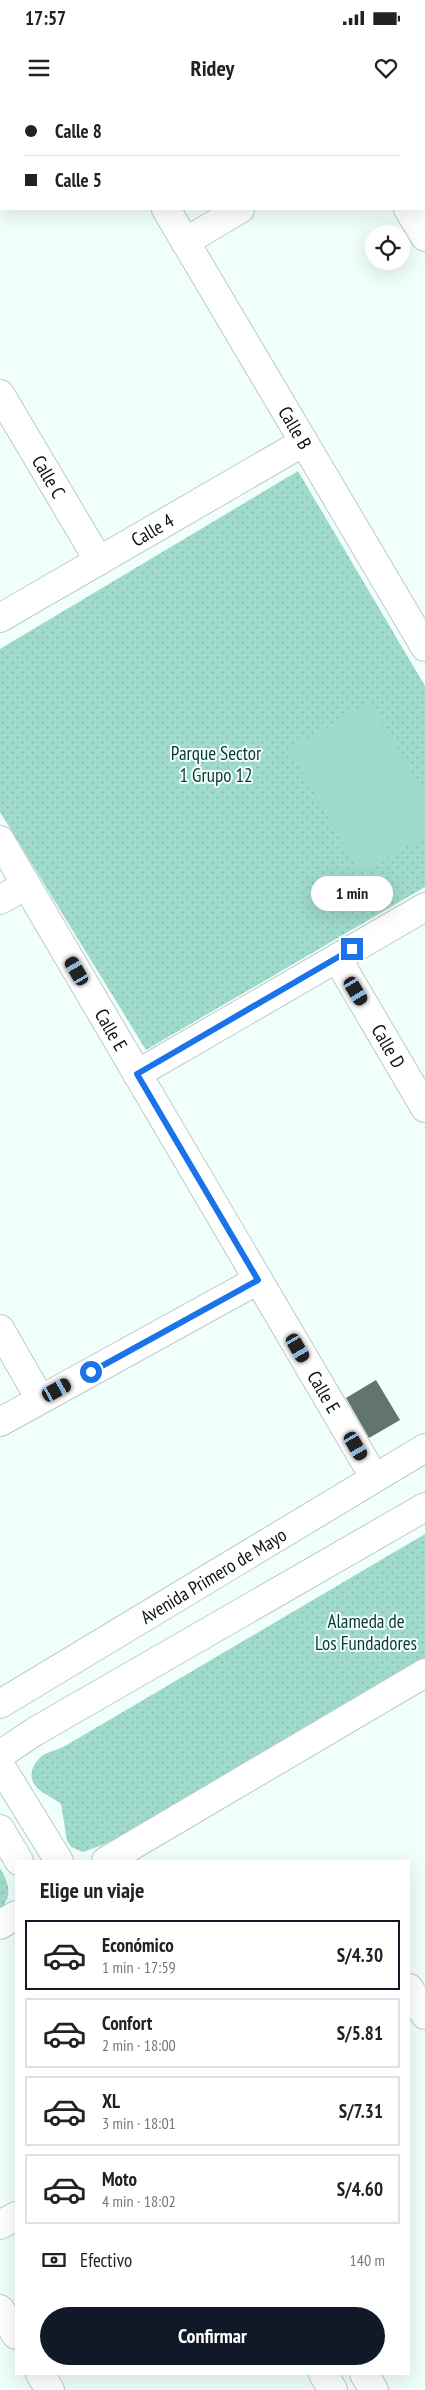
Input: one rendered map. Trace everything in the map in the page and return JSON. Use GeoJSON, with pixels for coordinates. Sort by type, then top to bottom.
{"type":"FeatureCollection","features":[{"type":"Feature","properties":{"kind":"street","name":"Calle B"},"geometry":{"type":"LineString","coordinates":[[167,210],[424,644]]}},
{"type":"Feature","properties":{"kind":"street"},"geometry":{"type":"LineString","coordinates":[[185,242],[238,210]]}},
{"type":"Feature","properties":{"kind":"street"},"geometry":{"type":"LineString","coordinates":[[409,210],[425,237]]}},
{"type":"Feature","properties":{"kind":"street","name":"Calle C"},"geometry":{"type":"LineString","coordinates":[[0,394],[98,560]]}},
{"type":"Feature","properties":{"kind":"street","name":"Calle 4"},"geometry":{"type":"LineString","coordinates":[[0,618],[304,442]]}},
{"type":"Feature","properties":{"kind":"street","name":"Calle E"},"geometry":{"type":"LineString","coordinates":[[0,840],[374,1478]]}},
{"type":"Feature","properties":{"kind":"street"},"geometry":{"type":"LineString","coordinates":[[0,900],[26,885]]}},
{"type":"Feature","properties":{"kind":"street"},"geometry":{"type":"LineString","coordinates":[[137,1074],[425,907]]}},
{"type":"Feature","properties":{"kind":"street","name":"Calle D"},"geometry":{"type":"LineString","coordinates":[[337,958],[425,1108]]}},
{"type":"Feature","properties":{"kind":"street"},"geometry":{"type":"LineString","coordinates":[[0,1422],[258,1280]]}},
{"type":"Feature","properties":{"kind":"street"},"geometry":{"type":"LineString","coordinates":[[0,1329],[40,1399]]}},
{"type":"Feature","properties":{"kind":"street","name":"Avenida Primero de Mayo"},"geometry":{"type":"LineString","coordinates":[[0,1704],[425,1448]]}},
{"type":"Feature","properties":{"kind":"street"},"geometry":{"type":"LineString","coordinates":[[0,1755],[42,1728],[425,1507]]}},
{"type":"Feature","properties":{"kind":"street"},"geometry":{"type":"LineString","coordinates":[[108,1860],[425,1673]]}},
{"type":"Feature","properties":{"kind":"street"},"geometry":{"type":"LineString","coordinates":[[0,1765],[58,1860]]}},
{"type":"Feature","properties":{"kind":"street"},"geometry":{"type":"LineString","coordinates":[[0,1830],[18,1860]]}},
{"type":"Feature","properties":{"kind":"street"},"geometry":{"type":"LineString","coordinates":[[0,1925],[15,1917]]}},
{"type":"Feature","properties":{"kind":"street"},"geometry":{"type":"LineString","coordinates":[[410,1982],[425,1973]]}},
{"type":"Feature","properties":{"kind":"street"},"geometry":{"type":"LineString","coordinates":[[410,1990],[425,2015]]}},
{"type":"Feature","properties":{"kind":"street"},"geometry":{"type":"LineString","coordinates":[[0,2225],[15,2217]]}},
{"type":"Feature","properties":{"kind":"street"},"geometry":{"type":"LineString","coordinates":[[0,2309],[15,2333]]}},
{"type":"Feature","properties":{"kind":"street"},"geometry":{"type":"LineString","coordinates":[[41,2375],[50,2390]]}},
{"type":"Feature","properties":{"kind":"street"},"geometry":{"type":"LineString","coordinates":[[325,2375],[333,2390]]}},
{"type":"Feature","properties":{"kind":"street"},"geometry":{"type":"LineString","coordinates":[[365,2375],[374,2390]]}},
{"type":"Feature","properties":{"kind":"green space","name":"Parque Sector 1 Grupo 12"},"geometry":{"type":"Polygon","coordinates":[[[298,471],[425,686],[425,887],[146,1050],[0,812],[0,649],[298,471]]]}},
{"type":"Feature","properties":{"kind":"green space"},"geometry":{"type":"Polygon","coordinates":[[[371,702],[425,796],[425,836],[360,873],[289,749],[371,702]]]}},
{"type":"Feature","properties":{"kind":"green space","name":"Alameda de Los Fundadores"},"geometry":{"type":"Polygon","coordinates":[[[425,1534],[425,1661],[113,1841],[83,1852],[71,1847],[67,1841],[61,1804],[41,1791],[33,1782],[33,1769],[41,1756],[65,1746],[425,1534]]]}},
{"type":"Feature","properties":{"kind":"green space"},"geometry":{"type":"Polygon","coordinates":[[[0,1868],[6,1879],[8,1895],[0,1910],[0,1868]]]}},
{"type":"Feature","properties":{"kind":"building"},"geometry":{"type":"Polygon","coordinates":[[[376,1380],[400,1420],[369,1438],[346,1398],[376,1380]]]}},
{"type":"Feature","properties":{"kind":"route"},"geometry":{"type":"LineString","coordinates":[[91,1372],[258,1280],[137,1074],[352,949]]}}]}
